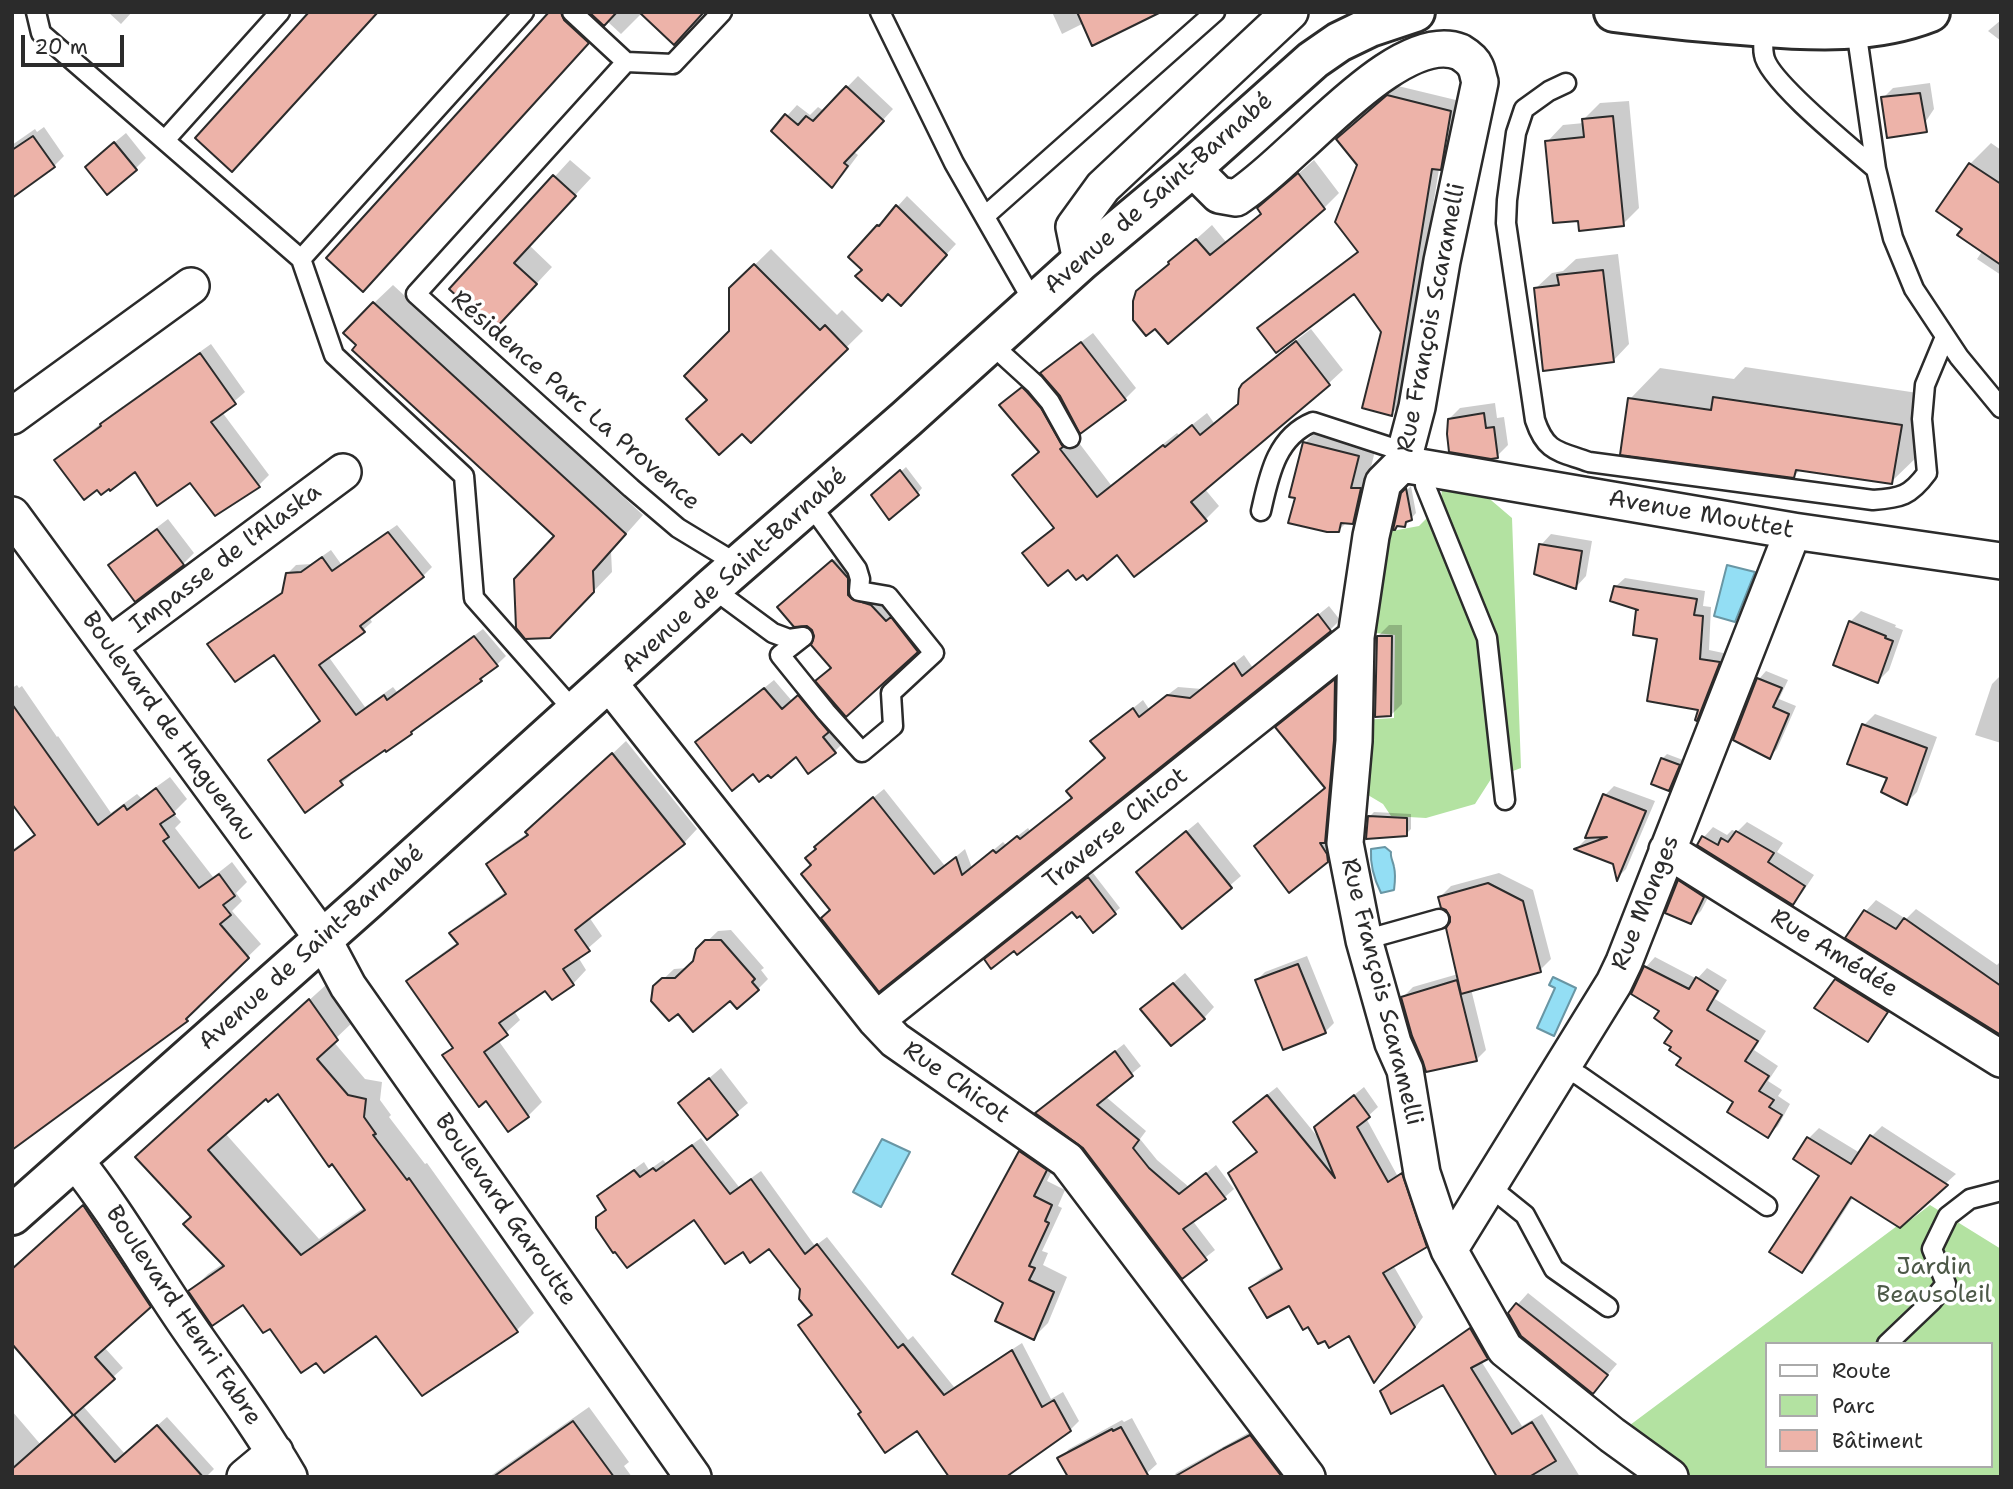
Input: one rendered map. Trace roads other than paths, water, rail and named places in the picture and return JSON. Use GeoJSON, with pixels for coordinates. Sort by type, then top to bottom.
{"type":"FeatureCollection","features":[{"type":"Feature","properties":{"kind":"main road","name":"Avenue de Saint-Barnabé"},"geometry":{"type":"LineString","coordinates":[[12,1215],[1081,261],[1321,54],[1370,27],[1415,12]]}},
{"type":"Feature","properties":{"kind":"main road"},"geometry":{"type":"LineString","coordinates":[[1614,12],[1694,22],[1807,31],[1856,29],[1914,18],[1930,12]]}},
{"type":"Feature","properties":{"kind":"street"},"geometry":{"type":"LineString","coordinates":[[1081,261],[1074,227],[1103,187],[1290,12]]}},
{"type":"Feature","properties":{"kind":"street","name":"Rue François Scaramelli"},"geometry":{"type":"LineString","coordinates":[[1192,168],[1219,195],[1236,198],[1256,185],[1360,90],[1385,71],[1418,54],[1449,48],[1464,54],[1475,65],[1479,82],[1443,261],[1417,407],[1411,462],[1383,483],[1371,536],[1356,637],[1354,741],[1345,843],[1364,940],[1393,1043],[1405,1070],[1422,1173],[1450,1250],[1505,1349],[1612,1435],[1670,1477]]}},
{"type":"Feature","properties":{"kind":"street"},"geometry":{"type":"LineString","coordinates":[[12,416],[191,286]]}},
{"type":"Feature","properties":{"kind":"street","name":"Avenue Mouttet"},"geometry":{"type":"LineString","coordinates":[[1411,462],[1793,531],[2001,561]]}},
{"type":"Feature","properties":{"kind":"street","name":"Impasse de l'Alaska"},"geometry":{"type":"LineString","coordinates":[[109,646],[343,472]]}},
{"type":"Feature","properties":{"kind":"street","name":"Boulevard de Haguenau"},"geometry":{"type":"LineString","coordinates":[[12,515],[323,939]]}},
{"type":"Feature","properties":{"kind":"street","name":"Rue Monges"},"geometry":{"type":"LineString","coordinates":[[1450,1250],[1619,972],[1793,531]]}},
{"type":"Feature","properties":{"kind":"street","name":"Traverse Chicot"},"geometry":{"type":"LineString","coordinates":[[876,1020],[1356,637]]}},
{"type":"Feature","properties":{"kind":"street","name":"Rue Chicot"},"geometry":{"type":"LineString","coordinates":[[609,683],[876,1020],[895,1040],[1067,1160],[1307,1477]]}},
{"type":"Feature","properties":{"kind":"street","name":"Rue Amédée"},"geometry":{"type":"LineString","coordinates":[[1667,850],[2001,1059]]}},
{"type":"Feature","properties":{"kind":"street","name":"Boulevard Garoutte"},"geometry":{"type":"LineString","coordinates":[[323,939],[348,986],[693,1477]]}},
{"type":"Feature","properties":{"kind":"street","name":"Boulevard Henri Fabre"},"geometry":{"type":"LineString","coordinates":[[74,1158],[96,1186],[183,1320],[282,1464]]}},
{"type":"Feature","properties":{"kind":"street"},"geometry":{"type":"LineString","coordinates":[[245,1477],[282,1464]]}},
{"type":"Feature","properties":{"kind":"lane"},"geometry":{"type":"LineString","coordinates":[[36,12],[41,33],[301,259],[334,355],[464,476],[474,598],[576,713]]}},
{"type":"Feature","properties":{"kind":"lane"},"geometry":{"type":"LineString","coordinates":[[165,140],[280,12]]}},
{"type":"Feature","properties":{"kind":"lane"},"geometry":{"type":"LineString","coordinates":[[301,259],[524,12]]}},
{"type":"Feature","properties":{"kind":"lane"},"geometry":{"type":"LineString","coordinates":[[572,12],[626,62],[673,64],[722,12]]}},
{"type":"Feature","properties":{"kind":"lane"},"geometry":{"type":"LineString","coordinates":[[880,12],[954,163],[1034,303]]}},
{"type":"Feature","properties":{"kind":"lane"},"geometry":{"type":"LineString","coordinates":[[985,216],[1215,12]]}},
{"type":"Feature","properties":{"kind":"lane"},"geometry":{"type":"LineString","coordinates":[[1765,27],[1763,56],[1769,69],[1791,94],[1875,169]]}},
{"type":"Feature","properties":{"kind":"lane"},"geometry":{"type":"LineString","coordinates":[[1856,29],[1875,169],[1893,238],[1914,289],[1945,337],[2001,408]]}},
{"type":"Feature","properties":{"kind":"lane","name":"Résidence Parc La Provence"},"geometry":{"type":"LineString","coordinates":[[626,62],[416,294],[678,528],[726,577],[773,633],[789,639],[803,637],[780,654],[862,752],[893,726],[891,693],[934,653],[887,596],[859,591],[857,569],[810,503]]}},
{"type":"Feature","properties":{"kind":"lane"},"geometry":{"type":"LineString","coordinates":[[1566,83],[1549,91],[1524,109],[1516,133],[1506,223],[1535,421],[1539,433],[1550,448],[1589,462],[1873,500],[1897,498],[1916,489],[1927,473],[1922,419],[1925,385],[1945,337]]}},
{"type":"Feature","properties":{"kind":"lane"},"geometry":{"type":"LineString","coordinates":[[990,343],[1035,384],[1050,402],[1070,438]]}},
{"type":"Feature","properties":{"kind":"lane"},"geometry":{"type":"LineString","coordinates":[[1261,511],[1278,455],[1300,427],[1313,422],[1411,462],[1425,485],[1487,638],[1505,800]]}},
{"type":"Feature","properties":{"kind":"lane"},"geometry":{"type":"LineString","coordinates":[[1364,940],[1439,919]]}},
{"type":"Feature","properties":{"kind":"lane"},"geometry":{"type":"LineString","coordinates":[[1563,1067],[1580,1076],[1767,1206]]}},
{"type":"Feature","properties":{"kind":"lane"},"geometry":{"type":"LineString","coordinates":[[1489,1185],[1525,1215],[1554,1269],[1608,1307]]}},
{"type":"Feature","properties":{"kind":"lane"},"geometry":{"type":"LineString","coordinates":[[1889,1342],[1933,1301],[1946,1284],[1932,1248],[1948,1216],[1970,1199],[2001,1191]]}},
{"type":"Feature","properties":{"kind":"water"},"geometry":{"type":"Polygon","coordinates":[[[1727,565],[1755,572],[1735,622],[1714,616],[1727,565]]]}},
{"type":"Feature","properties":{"kind":"water"},"geometry":{"type":"Polygon","coordinates":[[[1385,847],[1391,852],[1395,881],[1394,890],[1381,893],[1373,872],[1371,849],[1385,847]]]}},
{"type":"Feature","properties":{"kind":"water"},"geometry":{"type":"Polygon","coordinates":[[[1553,977],[1576,988],[1554,1036],[1537,1028],[1555,988],[1549,985],[1553,977]]]}},
{"type":"Feature","properties":{"kind":"water"},"geometry":{"type":"Polygon","coordinates":[[[882,1139],[910,1152],[881,1207],[853,1192],[882,1139]]]}},
{"type":"Feature","properties":{"kind":"park label","name":"Jardin Beausoleil"},"geometry":{"type":"Point","coordinates":[1934,1282]}}]}
